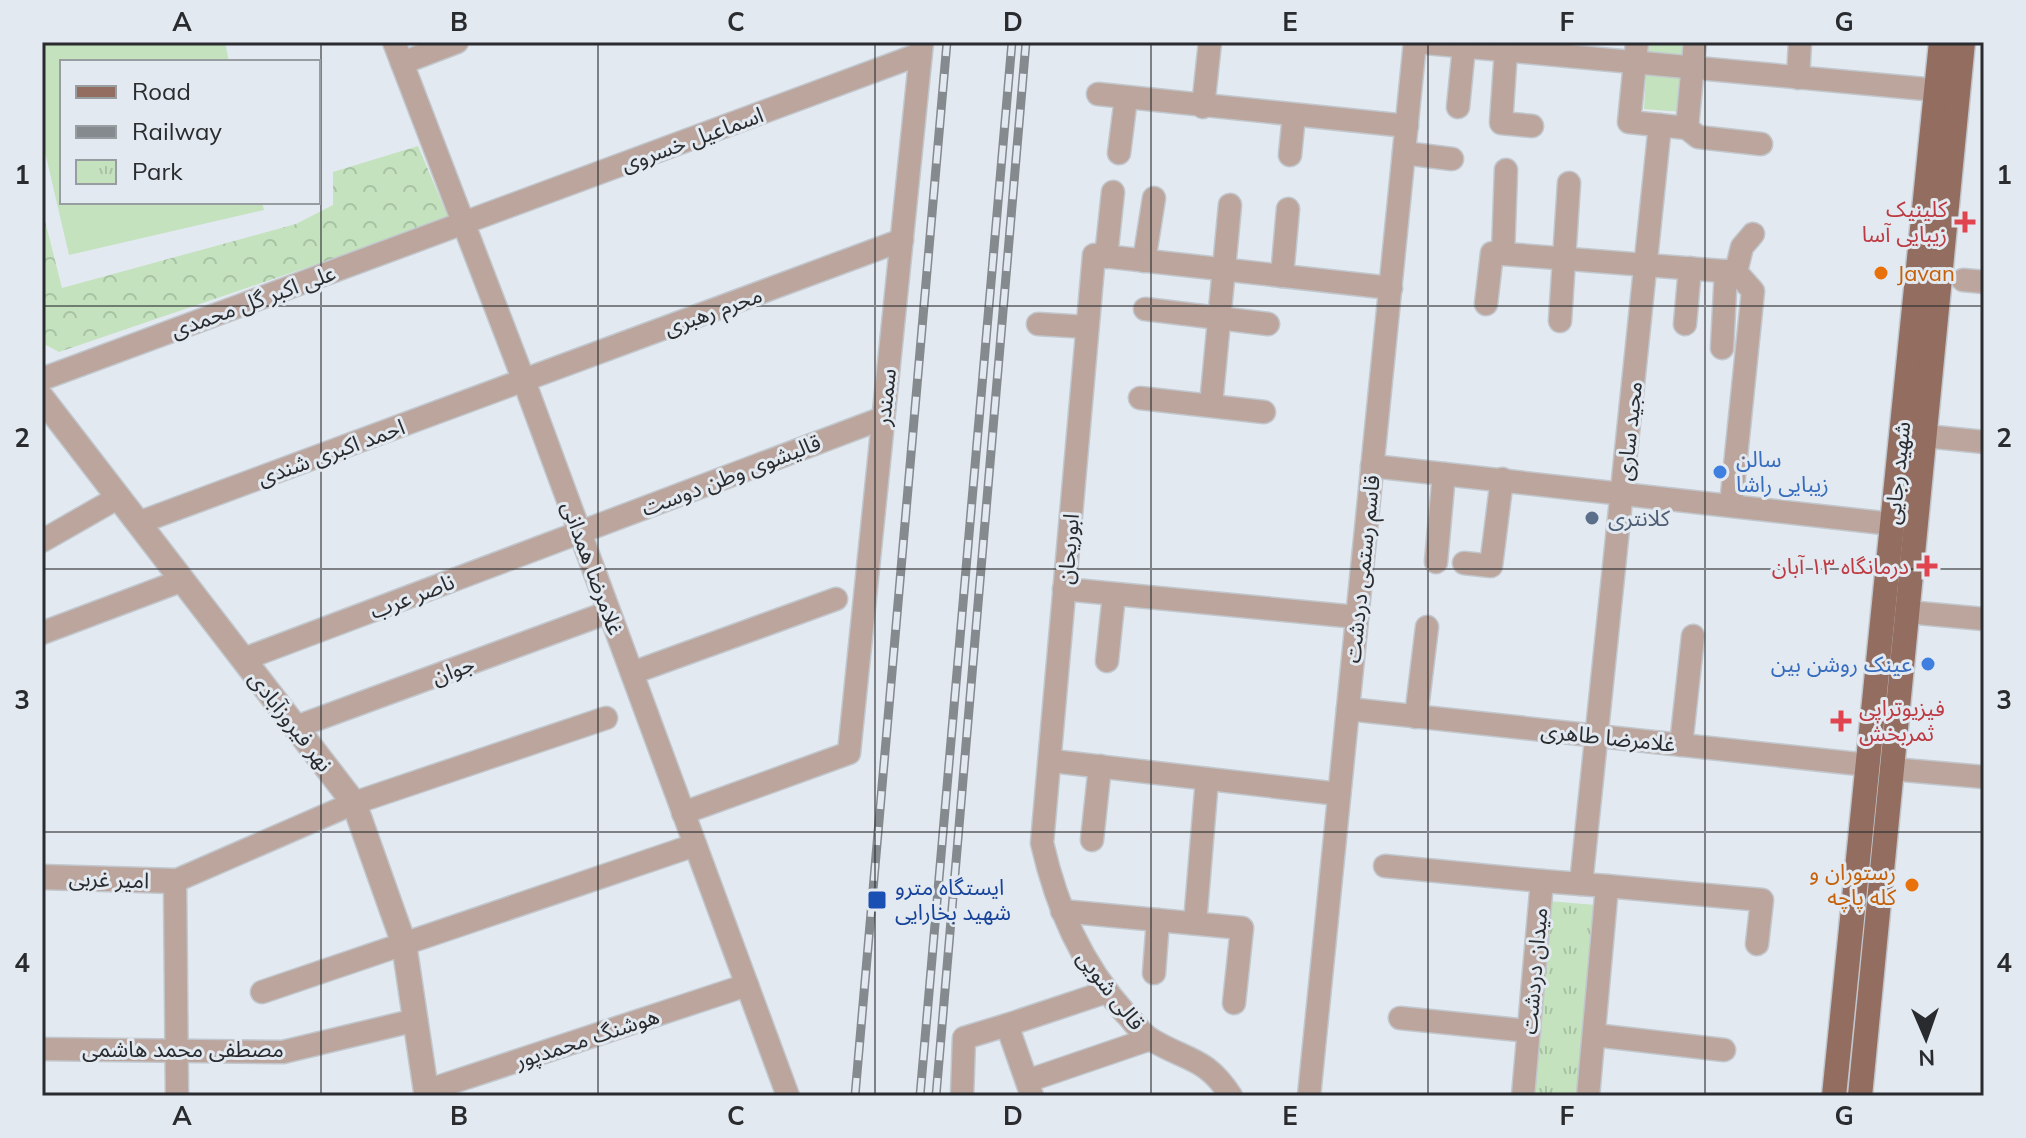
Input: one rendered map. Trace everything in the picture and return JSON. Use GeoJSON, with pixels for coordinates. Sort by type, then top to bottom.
{"type":"FeatureCollection","features":[{"type":"Feature","properties":{"kind":"main road","name":"شهید رجایی"},"geometry":{"type":"LineString","coordinates":[[1860,1096],[1892,524],[1941,42]]}},
{"type":"Feature","properties":{"kind":"main road","name":"شهید رجایی"},"geometry":{"type":"LineString","coordinates":[[1834,1096],[1880,767],[1907,612],[1963,42]]}},
{"type":"Feature","properties":{"kind":"street"},"geometry":{"type":"LineString","coordinates":[[398,52],[457,42]]}},
{"type":"Feature","properties":{"kind":"street"},"geometry":{"type":"LineString","coordinates":[[1203,107],[1210,42]]}},
{"type":"Feature","properties":{"kind":"street"},"geometry":{"type":"LineString","coordinates":[[1415,42],[1464,47],[1636,52],[1693,68],[1936,90]]}},
{"type":"Feature","properties":{"kind":"street","name":"قاسم رستمی دردشت"},"geometry":{"type":"LineString","coordinates":[[1309,1096],[1415,42]]}},
{"type":"Feature","properties":{"kind":"street"},"geometry":{"type":"LineString","coordinates":[[1687,128],[1695,42]]}},
{"type":"Feature","properties":{"kind":"street"},"geometry":{"type":"LineString","coordinates":[[1798,78],[1800,42]]}},
{"type":"Feature","properties":{"kind":"street"},"geometry":{"type":"LineString","coordinates":[[1458,107],[1464,47]]}},
{"type":"Feature","properties":{"kind":"street","name":"اسماعیل خسروی"},"geometry":{"type":"LineString","coordinates":[[463,223],[921,48]]}},
{"type":"Feature","properties":{"kind":"street","name":"سمندر"},"geometry":{"type":"LineString","coordinates":[[683,813],[849,753],[921,48]]}},
{"type":"Feature","properties":{"kind":"street"},"geometry":{"type":"LineString","coordinates":[[1518,48],[1501,123],[1532,126]]}},
{"type":"Feature","properties":{"kind":"street","name":"غلامرضا همدانی"},"geometry":{"type":"LineString","coordinates":[[398,52],[524,381],[788,1096]]}},
{"type":"Feature","properties":{"kind":"street"},"geometry":{"type":"LineString","coordinates":[[1636,52],[1629,122],[1687,128],[1698,137],[1761,144]]}},
{"type":"Feature","properties":{"kind":"street"},"geometry":{"type":"LineString","coordinates":[[1098,94],[1407,126]]}},
{"type":"Feature","properties":{"kind":"street"},"geometry":{"type":"LineString","coordinates":[[1119,153],[1126,98]]}},
{"type":"Feature","properties":{"kind":"street"},"geometry":{"type":"LineString","coordinates":[[1290,155],[1294,115]]}},
{"type":"Feature","properties":{"kind":"street","name":"مجید ساری"},"geometry":{"type":"LineString","coordinates":[[1581,884],[1660,125]]}},
{"type":"Feature","properties":{"kind":"street"},"geometry":{"type":"LineString","coordinates":[[1404,153],[1452,159]]}},
{"type":"Feature","properties":{"kind":"street"},"geometry":{"type":"LineString","coordinates":[[1486,304],[1497,253],[1506,170]]}},
{"type":"Feature","properties":{"kind":"street"},"geometry":{"type":"LineString","coordinates":[[1560,321],[1569,183]]}},
{"type":"Feature","properties":{"kind":"street","name":"ابوریحان"},"geometry":{"type":"LineString","coordinates":[[1042,843],[1087,327],[1113,192]]}},
{"type":"Feature","properties":{"kind":"street"},"geometry":{"type":"LineString","coordinates":[[1144,261],[1154,198]]}},
{"type":"Feature","properties":{"kind":"street"},"geometry":{"type":"LineString","coordinates":[[1211,405],[1230,205]]}},
{"type":"Feature","properties":{"kind":"street"},"geometry":{"type":"LineString","coordinates":[[1282,276],[1288,209]]}},
{"type":"Feature","properties":{"kind":"street","name":"علی اکبر گل محمدی"},"geometry":{"type":"LineString","coordinates":[[42,379],[463,223]]}},
{"type":"Feature","properties":{"kind":"street"},"geometry":{"type":"LineString","coordinates":[[1722,348],[1731,272],[1742,247],[1753,234]]}},
{"type":"Feature","properties":{"kind":"street","name":"محرم رهبری"},"geometry":{"type":"LineString","coordinates":[[524,381],[902,240]]}},
{"type":"Feature","properties":{"kind":"street"},"geometry":{"type":"LineString","coordinates":[[1497,253],[1731,272],[1753,291],[1731,505]]}},
{"type":"Feature","properties":{"kind":"street"},"geometry":{"type":"LineString","coordinates":[[1100,256],[1391,288]]}},
{"type":"Feature","properties":{"kind":"street"},"geometry":{"type":"LineString","coordinates":[[1685,324],[1690,268]]}},
{"type":"Feature","properties":{"kind":"street"},"geometry":{"type":"LineString","coordinates":[[1145,309],[1268,324]]}},
{"type":"Feature","properties":{"kind":"street"},"geometry":{"type":"LineString","coordinates":[[1038,324],[1087,327]]}},
{"type":"Feature","properties":{"kind":"street","name":"احمد اکبری شندی"},"geometry":{"type":"LineString","coordinates":[[138,523],[524,381]]}},
{"type":"Feature","properties":{"kind":"street","name":"نهر فیروزآبادی"},"geometry":{"type":"LineString","coordinates":[[42,398],[354,803],[404,944],[428,1094]]}},
{"type":"Feature","properties":{"kind":"street"},"geometry":{"type":"LineString","coordinates":[[1140,398],[1264,412]]}},
{"type":"Feature","properties":{"kind":"street","name":"قالیشوی وطن دوست"},"geometry":{"type":"LineString","coordinates":[[580,532],[883,418]]}},
{"type":"Feature","properties":{"kind":"street"},"geometry":{"type":"LineString","coordinates":[[1925,436],[1984,442]]}},
{"type":"Feature","properties":{"kind":"street"},"geometry":{"type":"LineString","coordinates":[[1372,466],[1892,524]]}},
{"type":"Feature","properties":{"kind":"street"},"geometry":{"type":"LineString","coordinates":[[1436,562],[1444,474]]}},
{"type":"Feature","properties":{"kind":"street"},"geometry":{"type":"LineString","coordinates":[[1464,563],[1491,566],[1502,479]]}},
{"type":"Feature","properties":{"kind":"street"},"geometry":{"type":"LineString","coordinates":[[42,541],[119,497]]}},
{"type":"Feature","properties":{"kind":"street","name":"ناصر عرب"},"geometry":{"type":"LineString","coordinates":[[244,659],[580,532]]}},
{"type":"Feature","properties":{"kind":"street"},"geometry":{"type":"LineString","coordinates":[[42,633],[183,580]]}},
{"type":"Feature","properties":{"kind":"street"},"geometry":{"type":"LineString","coordinates":[[1064,589],[1357,617]]}},
{"type":"Feature","properties":{"kind":"street"},"geometry":{"type":"LineString","coordinates":[[1107,661],[1114,595]]}},
{"type":"Feature","properties":{"kind":"street"},"geometry":{"type":"LineString","coordinates":[[632,673],[836,599]]}},
{"type":"Feature","properties":{"kind":"street","name":"جوان"},"geometry":{"type":"LineString","coordinates":[[296,727],[609,612]]}},
{"type":"Feature","properties":{"kind":"street"},"geometry":{"type":"LineString","coordinates":[[1907,612],[1984,619]]}},
{"type":"Feature","properties":{"kind":"street"},"geometry":{"type":"LineString","coordinates":[[1416,717],[1427,627]]}},
{"type":"Feature","properties":{"kind":"street"},"geometry":{"type":"LineString","coordinates":[[1681,745],[1693,636]]}},
{"type":"Feature","properties":{"kind":"street","name":"غلامرضا طاهری"},"geometry":{"type":"LineString","coordinates":[[1348,709],[1984,777]]}},
{"type":"Feature","properties":{"kind":"street"},"geometry":{"type":"LineString","coordinates":[[177,1096],[175,881],[354,803],[606,718]]}},
{"type":"Feature","properties":{"kind":"street"},"geometry":{"type":"LineString","coordinates":[[1061,762],[1339,794]]}},
{"type":"Feature","properties":{"kind":"street"},"geometry":{"type":"LineString","coordinates":[[1092,840],[1100,766]]}},
{"type":"Feature","properties":{"kind":"street"},"geometry":{"type":"LineString","coordinates":[[1195,923],[1207,779]]}},
{"type":"Feature","properties":{"kind":"street","name":"قالی شویی"},"geometry":{"type":"LineString","coordinates":[[1042,843],[1075,945],[1106,992],[1150,1039],[1202,1062],[1231,1096]]}},
{"type":"Feature","properties":{"kind":"street"},"geometry":{"type":"LineString","coordinates":[[262,992],[695,845]]}},
{"type":"Feature","properties":{"kind":"street"},"geometry":{"type":"LineString","coordinates":[[1385,866],[1542,881]]}},
{"type":"Feature","properties":{"kind":"street","name":"امیر غربی"},"geometry":{"type":"LineString","coordinates":[[42,877],[175,881]]}},
{"type":"Feature","properties":{"kind":"street","name":"میدان دردشت"},"geometry":{"type":"LineString","coordinates":[[1523,1096],[1542,881],[1762,900],[1757,944]]}},
{"type":"Feature","properties":{"kind":"street"},"geometry":{"type":"LineString","coordinates":[[1588,1096],[1607,886]]}},
{"type":"Feature","properties":{"kind":"street"},"geometry":{"type":"LineString","coordinates":[[1062,911],[1242,928],[1234,1003]]}},
{"type":"Feature","properties":{"kind":"street"},"geometry":{"type":"LineString","coordinates":[[1154,973],[1158,920]]}},
{"type":"Feature","properties":{"kind":"street","name":"هوشنگ محمدپور"},"geometry":{"type":"LineString","coordinates":[[428,1094],[747,985]]}},
{"type":"Feature","properties":{"kind":"street"},"geometry":{"type":"LineString","coordinates":[[962,1096],[964,1038],[1106,992]]}},
{"type":"Feature","properties":{"kind":"street"},"geometry":{"type":"LineString","coordinates":[[1400,1018],[1529,1031]]}},
{"type":"Feature","properties":{"kind":"street","name":"مصطفی محمد هاشمی"},"geometry":{"type":"LineString","coordinates":[[42,1049],[283,1052],[416,1020]]}},
{"type":"Feature","properties":{"kind":"street"},"geometry":{"type":"LineString","coordinates":[[1007,1025],[1029,1088],[1150,1039]]}},
{"type":"Feature","properties":{"kind":"street"},"geometry":{"type":"LineString","coordinates":[[1594,1035],[1724,1050]]}},
{"type":"Feature","properties":{"kind":"green space"},"geometry":{"type":"Polygon","coordinates":[[[42,42],[225,42],[229,60],[60,60],[60,204],[262,204],[264,210],[69,255],[42,139],[42,42]]]}},
{"type":"Feature","properties":{"kind":"green space"},"geometry":{"type":"Polygon","coordinates":[[[1648,42],[1686,42],[1682,112],[1644,109],[1648,42]]]}},
{"type":"Feature","properties":{"kind":"green space"},"geometry":{"type":"Polygon","coordinates":[[[418,146],[449,219],[59,352],[42,343],[42,209],[62,288],[296,224],[333,205],[333,172],[418,146]]]}},
{"type":"Feature","properties":{"kind":"green space"},"geometry":{"type":"Polygon","coordinates":[[[1549,901],[1595,905],[1578,1096],[1532,1096],[1549,901]]]}},
{"type":"Feature","properties":{"kind":"railway"},"geometry":{"type":"LineString","coordinates":[[855,1096],[947,42]]}},
{"type":"Feature","properties":{"kind":"railway"},"geometry":{"type":"LineString","coordinates":[[920,1096],[1012,42]]}},
{"type":"Feature","properties":{"kind":"railway"},"geometry":{"type":"LineString","coordinates":[[936,1096],[1026,42]]}},
{"type":"Feature","properties":{"kind":"place","name":"کلینیک زیبایی آسا"},"geometry":{"type":"Point","coordinates":[1965,222]}},
{"type":"Feature","properties":{"kind":"place","name":"Javan"},"geometry":{"type":"Point","coordinates":[1881,273]}},
{"type":"Feature","properties":{"kind":"place","name":"سالن زیبایی راشا"},"geometry":{"type":"Point","coordinates":[1720,472]}},
{"type":"Feature","properties":{"kind":"place","name":"کلانتری"},"geometry":{"type":"Point","coordinates":[1592,518]}},
{"type":"Feature","properties":{"kind":"place","name":"درمانگاه ۱۳ آبان"},"geometry":{"type":"Point","coordinates":[1927,566]}},
{"type":"Feature","properties":{"kind":"place","name":"عینک روشن بین"},"geometry":{"type":"Point","coordinates":[1928,664]}},
{"type":"Feature","properties":{"kind":"place","name":"فیزیوتراپی ثمربخش"},"geometry":{"type":"Point","coordinates":[1841,721]}},
{"type":"Feature","properties":{"kind":"place","name":"رستوران و کله پاچه"},"geometry":{"type":"Point","coordinates":[1912,885]}},
{"type":"Feature","properties":{"kind":"place","name":"ایستگاه مترو شهید بخارایی"},"geometry":{"type":"Point","coordinates":[877,900]}}]}
